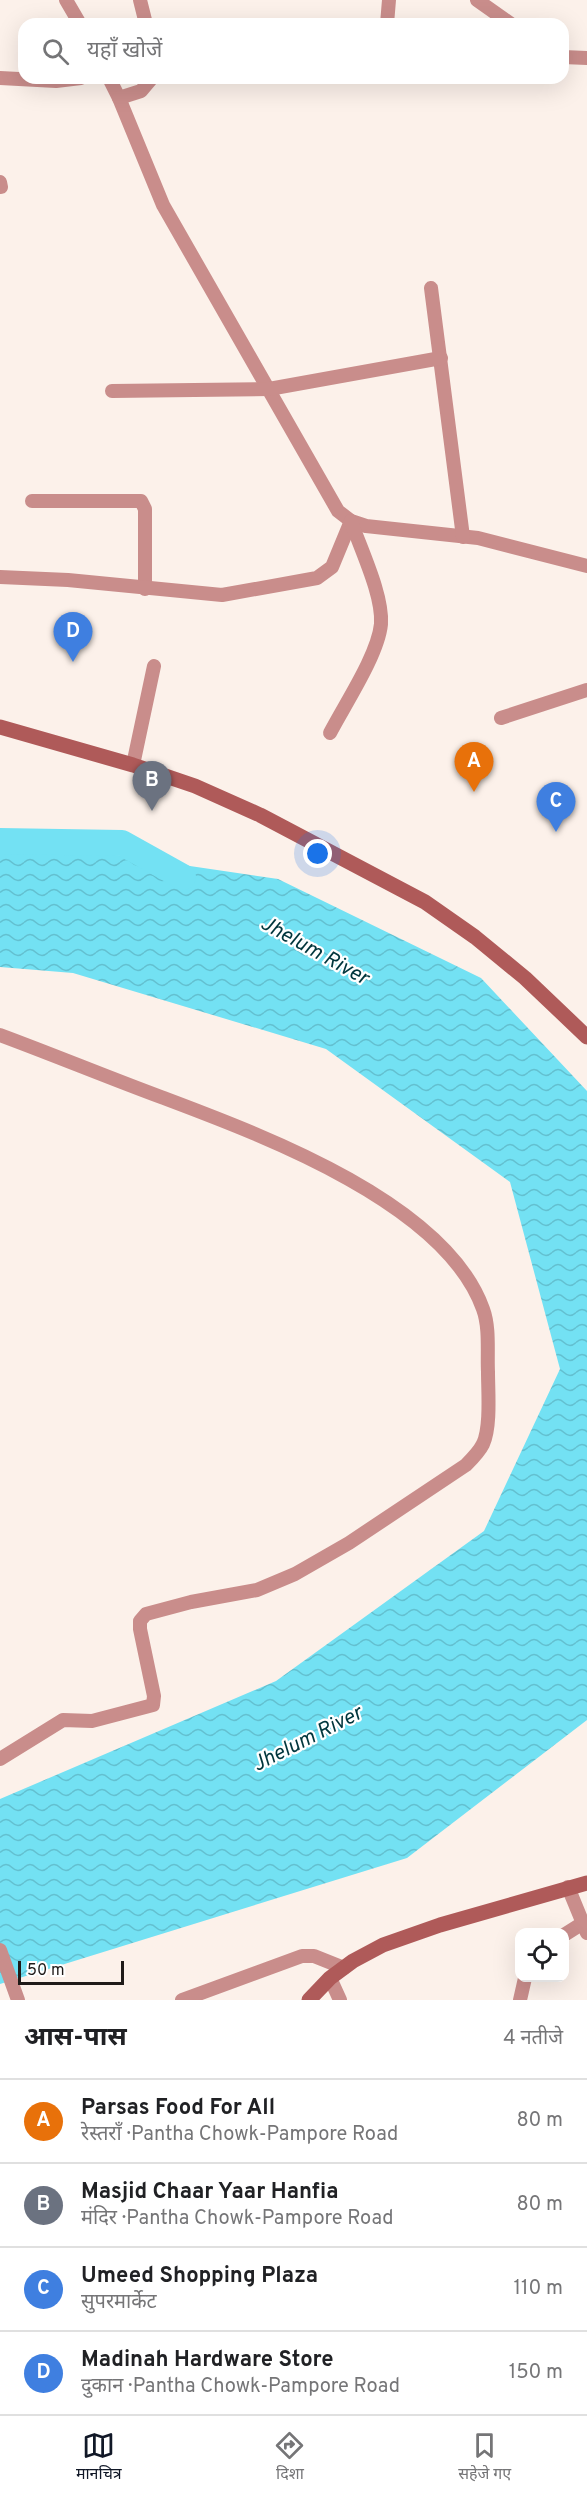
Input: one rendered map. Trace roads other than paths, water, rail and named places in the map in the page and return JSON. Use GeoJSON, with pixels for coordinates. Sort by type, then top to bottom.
{"type":"FeatureCollection","features":[{"type":"Feature","properties":{"kind":"main road"},"geometry":{"type":"LineString","coordinates":[[0,727],[133,765],[195,786],[260,815],[425,903],[475,937],[525,978],[587,1037]]}},
{"type":"Feature","properties":{"kind":"main road"},"geometry":{"type":"LineString","coordinates":[[309,2000],[330,1978],[383,1945],[440,1925],[587,1883]]}},
{"type":"Feature","properties":{"kind":"street"},"geometry":{"type":"LineString","coordinates":[[66,0],[76,18]]}},
{"type":"Feature","properties":{"kind":"street"},"geometry":{"type":"LineString","coordinates":[[144,0],[146,18]]}},
{"type":"Feature","properties":{"kind":"street"},"geometry":{"type":"LineString","coordinates":[[388,18],[389,0]]}},
{"type":"Feature","properties":{"kind":"street"},"geometry":{"type":"LineString","coordinates":[[477,0],[502,18]]}},
{"type":"Feature","properties":{"kind":"street"},"geometry":{"type":"LineString","coordinates":[[569,57],[587,58]]}},
{"type":"Feature","properties":{"kind":"street"},"geometry":{"type":"LineString","coordinates":[[0,85],[0,78],[18,79]]}},
{"type":"Feature","properties":{"kind":"street"},"geometry":{"type":"LineString","coordinates":[[112,84],[163,205],[338,511],[351,521],[366,526],[464,537],[508,545],[587,566]]}},
{"type":"Feature","properties":{"kind":"street"},"geometry":{"type":"LineString","coordinates":[[119,98],[141,91],[147,84]]}},
{"type":"Feature","properties":{"kind":"street"},"geometry":{"type":"LineString","coordinates":[[0,182],[1,187]]}},
{"type":"Feature","properties":{"kind":"street"},"geometry":{"type":"LineString","coordinates":[[431,288],[464,537]]}},
{"type":"Feature","properties":{"kind":"street"},"geometry":{"type":"LineString","coordinates":[[112,391],[269,389],[441,358]]}},
{"type":"Feature","properties":{"kind":"street"},"geometry":{"type":"LineString","coordinates":[[32,501],[141,501],[145,509],[145,589]]}},
{"type":"Feature","properties":{"kind":"street"},"geometry":{"type":"LineString","coordinates":[[0,577],[68,580],[222,595],[317,578],[332,567],[351,521]]}},
{"type":"Feature","properties":{"kind":"street"},"geometry":{"type":"LineString","coordinates":[[330,733],[378,642],[381,623],[380,606],[351,521]]}},
{"type":"Feature","properties":{"kind":"street"},"geometry":{"type":"LineString","coordinates":[[133,765],[154,666]]}},
{"type":"Feature","properties":{"kind":"street"},"geometry":{"type":"LineString","coordinates":[[501,717],[587,690]]}},
{"type":"Feature","properties":{"kind":"street"},"geometry":{"type":"LineString","coordinates":[[0,1035],[241,1126],[359,1185],[426,1232],[462,1271],[483,1308],[487,1327],[488,1393],[486,1436],[478,1451],[466,1465],[349,1543],[273,1585],[190,1602],[146,1614],[140,1621],[140,1629],[154,1696],[153,1706],[100,1720],[63,1720],[0,1759]]}},
{"type":"Feature","properties":{"kind":"street"},"geometry":{"type":"LineString","coordinates":[[568,1887],[585,1928],[569,1933]]}},
{"type":"Feature","properties":{"kind":"street"},"geometry":{"type":"LineString","coordinates":[[0,1950],[18,2000]]}},
{"type":"Feature","properties":{"kind":"street"},"geometry":{"type":"LineString","coordinates":[[182,2000],[302,1956],[314,1956],[344,1968]]}},
{"type":"Feature","properties":{"kind":"street"},"geometry":{"type":"LineString","coordinates":[[330,1978],[340,2000]]}},
{"type":"Feature","properties":{"kind":"street"},"geometry":{"type":"LineString","coordinates":[[520,2000],[524,1982]]}},
{"type":"Feature","properties":{"kind":"water"},"geometry":{"type":"Polygon","coordinates":[[[0,838],[278,879],[481,978],[587,1091],[587,1720],[407,1858],[0,1984],[0,1799],[276,1681],[484,1531],[560,1369],[510,1182],[326,1049],[73,973],[0,967],[0,838]]]}},
{"type":"Feature","properties":{"kind":"waterway","name":"Jhelum River"},"geometry":{"type":"LineString","coordinates":[[0,841],[122,843],[183,877]]}},
{"type":"Feature","properties":{"kind":"place","name":"Madinah Hardware Store"},"geometry":{"type":"Point","coordinates":[73,662]}},
{"type":"Feature","properties":{"kind":"place","name":"Parsas Food For All"},"geometry":{"type":"Point","coordinates":[474,792]}},
{"type":"Feature","properties":{"kind":"place","name":"Masjid Chaar Yaar Hanfia"},"geometry":{"type":"Point","coordinates":[152,811]}},
{"type":"Feature","properties":{"kind":"place","name":"Umeed Shopping Plaza"},"geometry":{"type":"Point","coordinates":[556,832]}}]}
